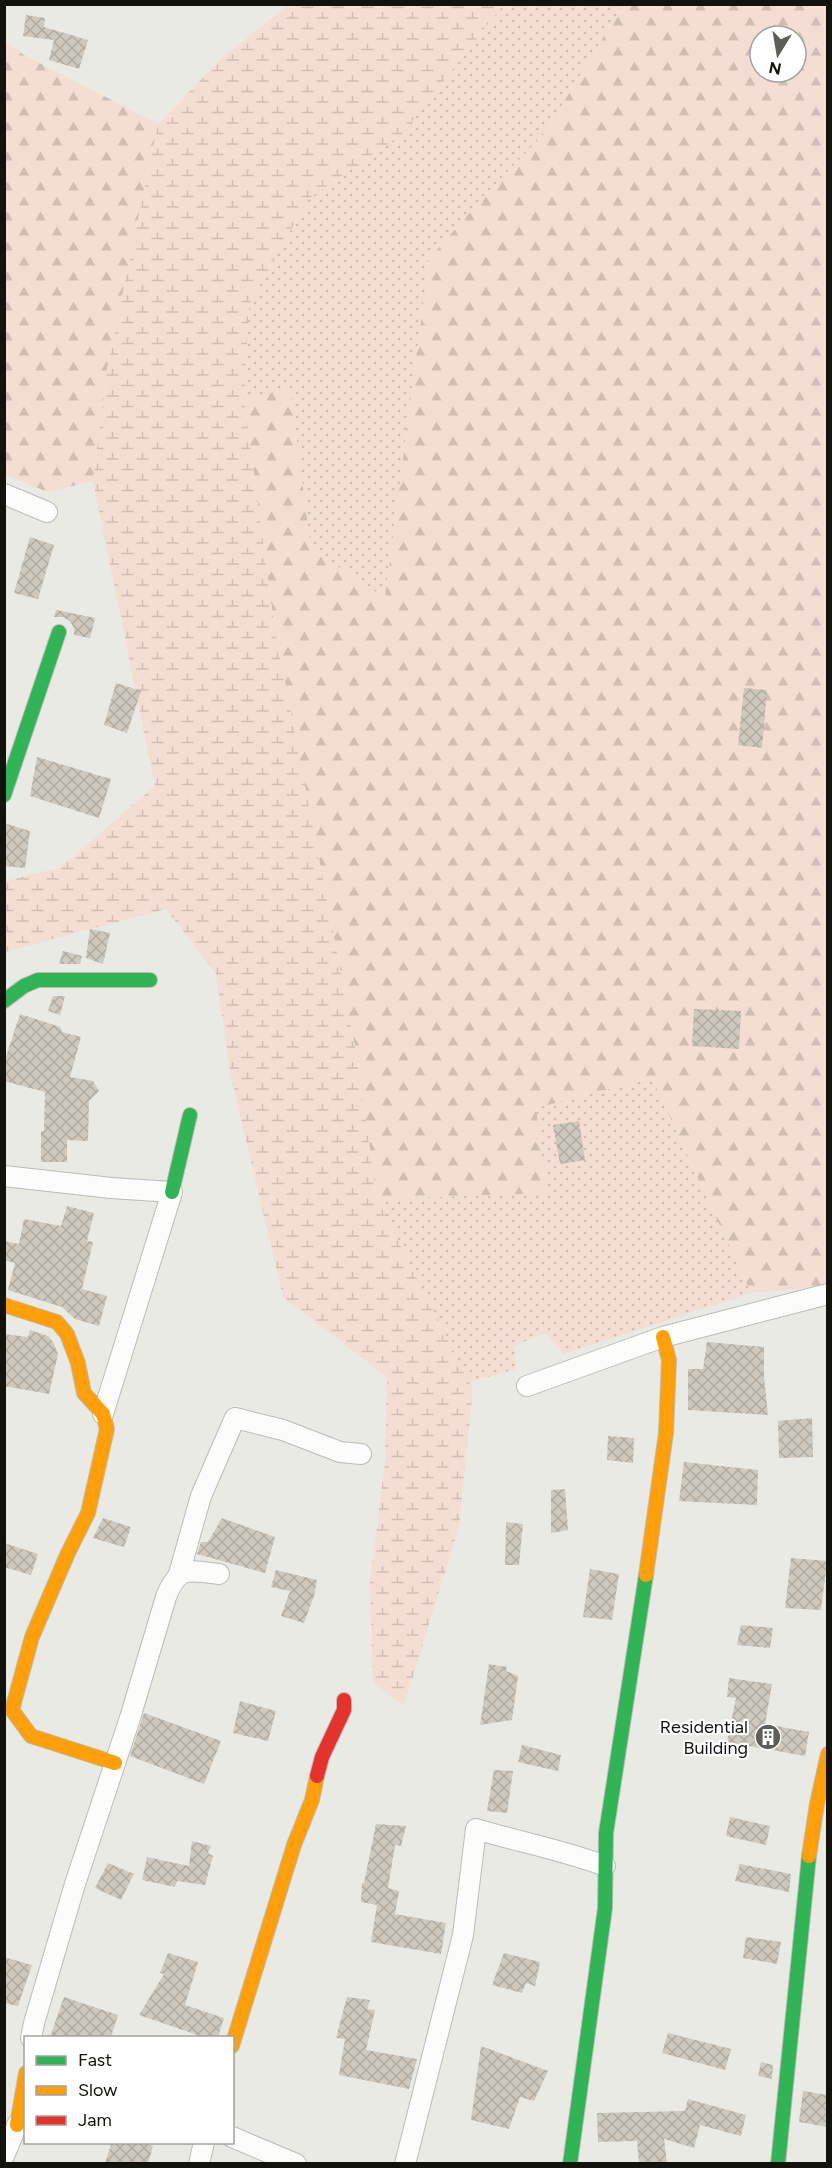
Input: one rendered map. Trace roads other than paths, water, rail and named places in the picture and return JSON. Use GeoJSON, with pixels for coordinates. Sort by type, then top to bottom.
{"type":"FeatureCollection","features":[{"type":"Feature","properties":{"kind":"street"},"geometry":{"type":"LineString","coordinates":[[4,494],[47,512]]}},
{"type":"Feature","properties":{"kind":"street"},"geometry":{"type":"LineString","coordinates":[[4,795],[59,632]]}},
{"type":"Feature","properties":{"kind":"street"},"geometry":{"type":"LineString","coordinates":[[4,1001],[24,986],[38,980],[150,980]]}},
{"type":"Feature","properties":{"kind":"street"},"geometry":{"type":"LineString","coordinates":[[115,1763],[31,1736],[12,1710],[32,1637],[68,1553],[88,1514],[106,1430],[103,1414],[172,1192],[190,1115]]}},
{"type":"Feature","properties":{"kind":"street"},"geometry":{"type":"LineString","coordinates":[[4,1176],[111,1188],[172,1192]]}},
{"type":"Feature","properties":{"kind":"street"},"geometry":{"type":"LineString","coordinates":[[527,1386],[663,1337],[828,1294]]}},
{"type":"Feature","properties":{"kind":"street"},"geometry":{"type":"LineString","coordinates":[[4,1305],[57,1322],[67,1334],[74,1349],[84,1393],[103,1414]]}},
{"type":"Feature","properties":{"kind":"street"},"geometry":{"type":"LineString","coordinates":[[570,2163],[604,1908],[606,1833],[666,1433],[669,1360],[663,1337]]}},
{"type":"Feature","properties":{"kind":"street"},"geometry":{"type":"LineString","coordinates":[[32,2036],[75,1884],[166,1597],[178,1574],[201,1496],[235,1418],[283,1430],[340,1452],[361,1454]]}},
{"type":"Feature","properties":{"kind":"street"},"geometry":{"type":"LineString","coordinates":[[178,1574],[190,1571],[219,1574]]}},
{"type":"Feature","properties":{"kind":"street"},"geometry":{"type":"LineString","coordinates":[[234,2040],[294,1845],[312,1800],[322,1757],[344,1710],[344,1700]]}},
{"type":"Feature","properties":{"kind":"street"},"geometry":{"type":"LineString","coordinates":[[778,2163],[788,2088],[795,1996],[814,1821],[828,1754]]}},
{"type":"Feature","properties":{"kind":"street"},"geometry":{"type":"LineString","coordinates":[[405,2163],[464,1935],[476,1829],[571,1854],[604,1866]]}},
{"type":"Feature","properties":{"kind":"street"},"geometry":{"type":"LineString","coordinates":[[4,2156],[21,2121],[24,2092]]}},
{"type":"Feature","properties":{"kind":"street"},"geometry":{"type":"LineString","coordinates":[[234,2138],[296,2163]]}},
{"type":"Feature","properties":{"kind":"street"},"geometry":{"type":"LineString","coordinates":[[199,2163],[204,2144]]}},
{"type":"Feature","properties":{"kind":"place","name":"Residential Building"},"geometry":{"type":"Point","coordinates":[768,1737]}}]}
